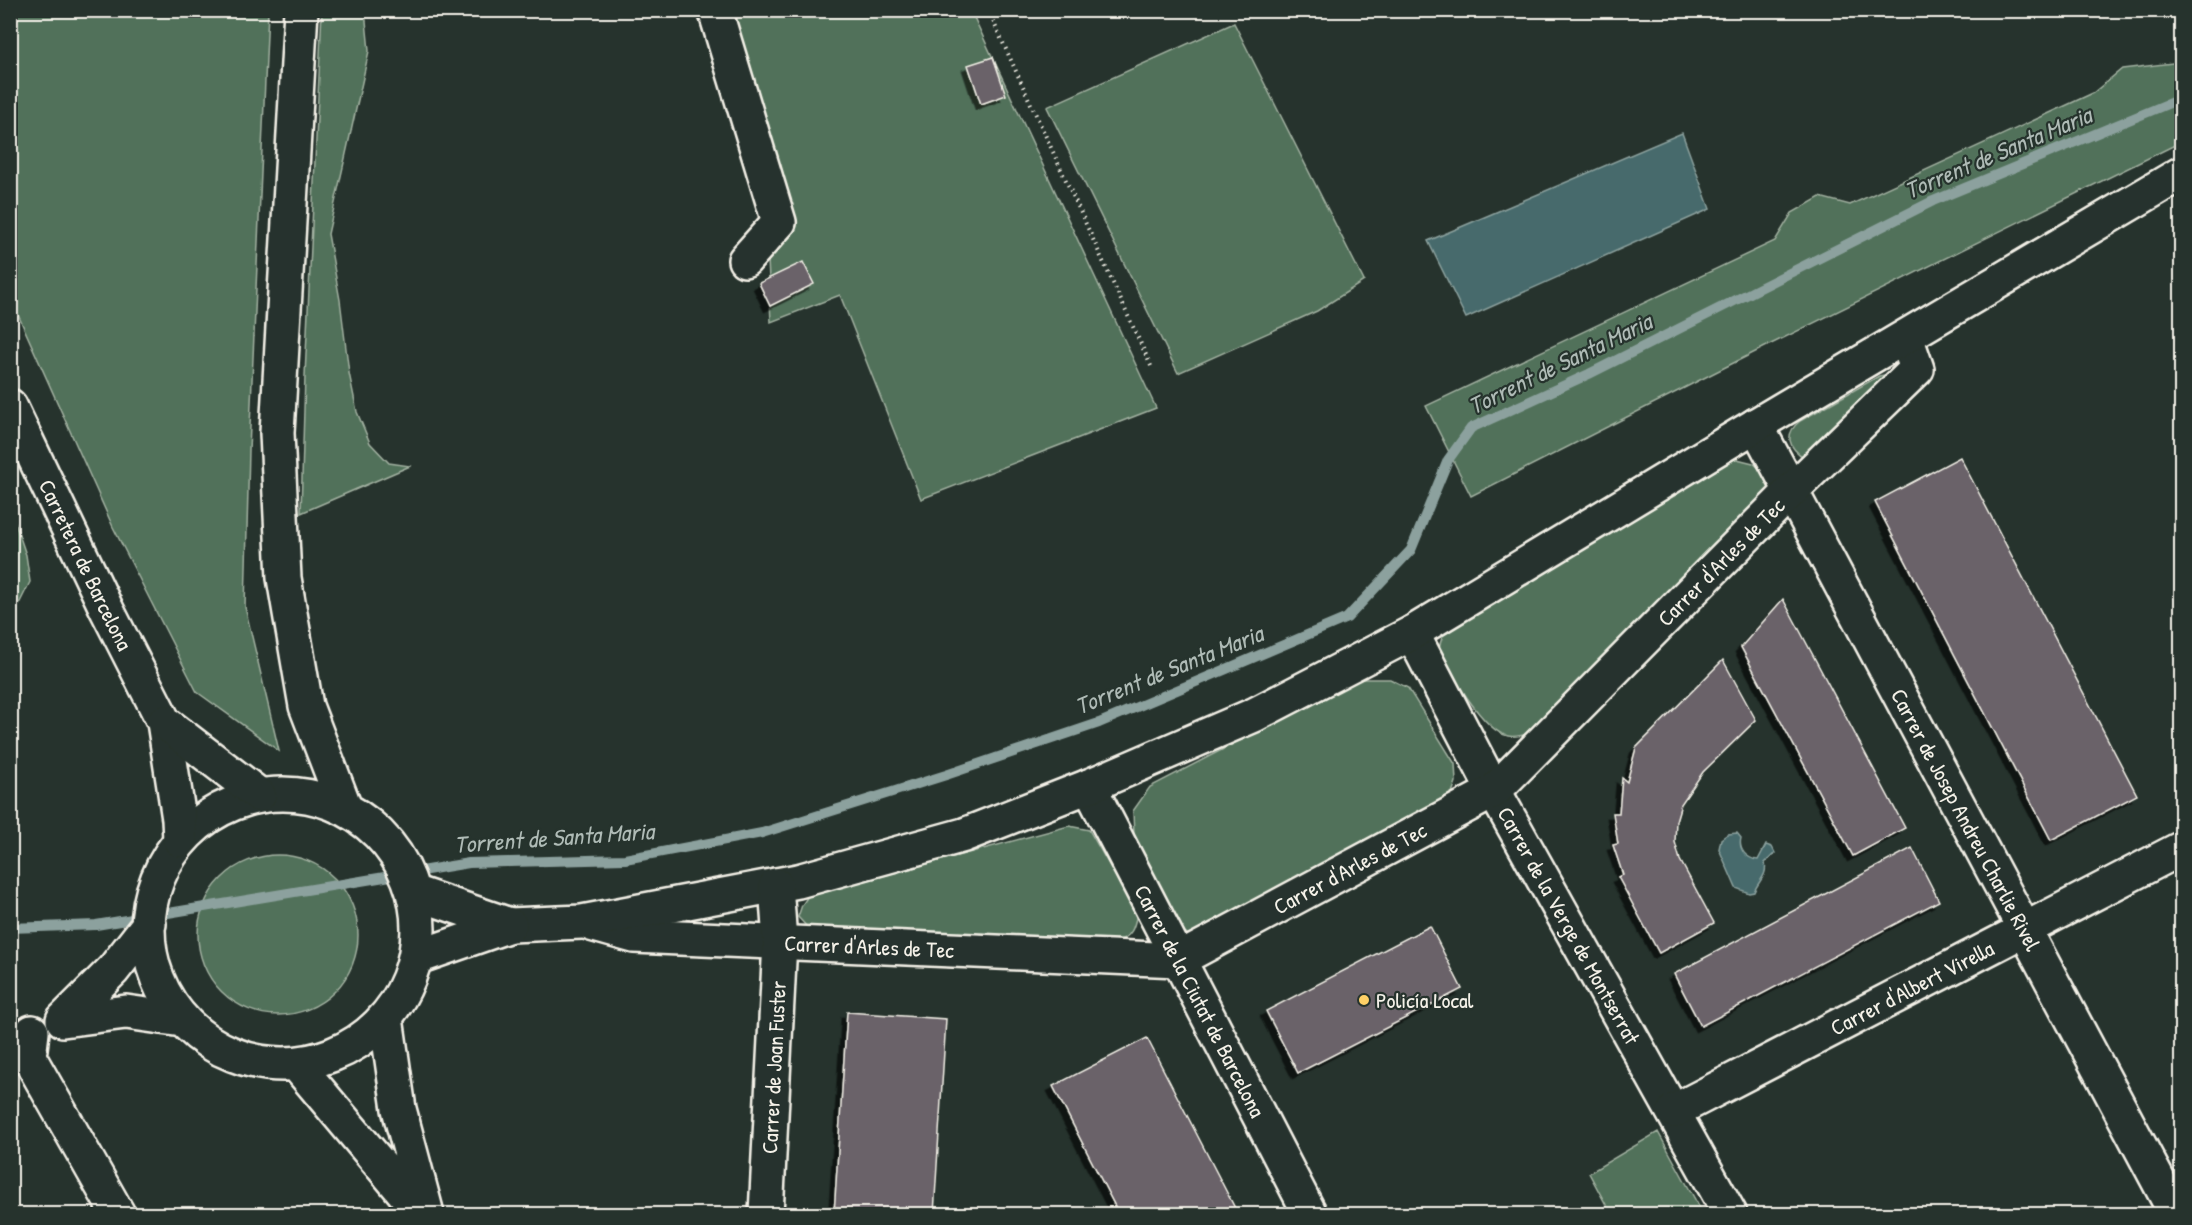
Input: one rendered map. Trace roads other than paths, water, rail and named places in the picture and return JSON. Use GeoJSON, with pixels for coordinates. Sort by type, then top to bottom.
{"type":"FeatureCollection","features":[{"type":"Feature","properties":{"kind":"main road"},"geometry":{"type":"LineString","coordinates":[[301,10],[277,433],[284,578],[306,706],[345,808]]}},
{"type":"Feature","properties":{"kind":"main road"},"geometry":{"type":"LineString","coordinates":[[715,10],[779,222],[745,260]]}},
{"type":"Feature","properties":{"kind":"main road","name":"Carrer d'Arles de Tec"},"geometry":{"type":"LineString","coordinates":[[510,926],[582,922],[798,881],[964,835],[1089,786],[1254,715],[1412,633],[1756,425],[2181,173]]}},
{"type":"Feature","properties":{"kind":"main road","name":"Carrer d'Arles de Tec"},"geometry":{"type":"LineString","coordinates":[[582,922],[634,936],[1178,960],[1494,791],[1791,491],[1917,369],[1906,337]]}},
{"type":"Feature","properties":{"kind":"main road","name":"Carretera de Barcelona"},"geometry":{"type":"LineString","coordinates":[[10,406],[107,610],[164,722]]}},
{"type":"Feature","properties":{"kind":"main road","name":"Carrer de Josep Andreu Charlie Rivel"},"geometry":{"type":"LineString","coordinates":[[1756,425],[2176,1215]]}},
{"type":"Feature","properties":{"kind":"main road","name":"Carrer de la Verge de Montserrat"},"geometry":{"type":"LineString","coordinates":[[1412,633],[1494,791],[1730,1215]]}},
{"type":"Feature","properties":{"kind":"main road"},"geometry":{"type":"LineString","coordinates":[[164,722],[259,795]]}},
{"type":"Feature","properties":{"kind":"main road"},"geometry":{"type":"LineString","coordinates":[[164,722],[179,819],[180,840]]}},
{"type":"Feature","properties":{"kind":"main road","name":"Carrer de la Ciutat de Barcelona"},"geometry":{"type":"LineString","coordinates":[[1089,786],[1310,1215]]}},
{"type":"Feature","properties":{"kind":"main road"},"geometry":{"type":"LineString","coordinates":[[302,794],[345,808],[375,829],[398,858],[413,892],[419,926],[415,958],[404,992],[386,1018],[360,1041],[330,1057],[297,1065],[255,1062],[215,1047],[182,1020],[159,985],[148,947],[149,916],[160,872],[180,840],[216,811],[259,795],[302,794]]}},
{"type":"Feature","properties":{"kind":"main road","name":"Carrer d'Albert Virella"},"geometry":{"type":"LineString","coordinates":[[1674,1111],[2025,931],[2181,848]]}},
{"type":"Feature","properties":{"kind":"main road","name":"Carrer de Joan Fuster"},"geometry":{"type":"LineString","coordinates":[[765,1215],[780,942],[776,885]]}},
{"type":"Feature","properties":{"kind":"main road"},"geometry":{"type":"LineString","coordinates":[[413,892],[510,926]]}},
{"type":"Feature","properties":{"kind":"main road"},"geometry":{"type":"LineString","coordinates":[[63,1020],[114,970],[149,916]]}},
{"type":"Feature","properties":{"kind":"main road"},"geometry":{"type":"LineString","coordinates":[[415,958],[510,926]]}},
{"type":"Feature","properties":{"kind":"main road"},"geometry":{"type":"LineString","coordinates":[[118,1215],[29,1057],[21,1036],[63,1020],[126,1012],[182,1020]]}},
{"type":"Feature","properties":{"kind":"main road"},"geometry":{"type":"LineString","coordinates":[[386,1018],[399,1109],[427,1215]]}},
{"type":"Feature","properties":{"kind":"main road"},"geometry":{"type":"LineString","coordinates":[[297,1065],[422,1215]]}},
{"type":"Feature","properties":{"kind":"water"},"geometry":{"type":"Polygon","coordinates":[[[1682,133],[1710,209],[1466,318],[1428,241],[1682,133]]]}},
{"type":"Feature","properties":{"kind":"water"},"geometry":{"type":"Polygon","coordinates":[[[1737,833],[1741,838],[1742,850],[1750,858],[1758,860],[1766,845],[1772,847],[1775,853],[1765,863],[1764,875],[1754,892],[1749,893],[1736,888],[1719,849],[1721,839],[1728,834],[1737,833]]]}},
{"type":"Feature","properties":{"kind":"waterway","name":"Torrent de Santa Maria"},"geometry":{"type":"LineString","coordinates":[[10,928],[96,925],[469,863],[625,859],[762,833],[946,775],[1099,723],[1347,618],[1411,550],[1448,460],[1471,428],[1589,374],[1933,201],[2182,98]]}},
{"type":"Feature","properties":{"kind":"place","name":"Policía Local"},"geometry":{"type":"Point","coordinates":[1364,1000]}}]}
